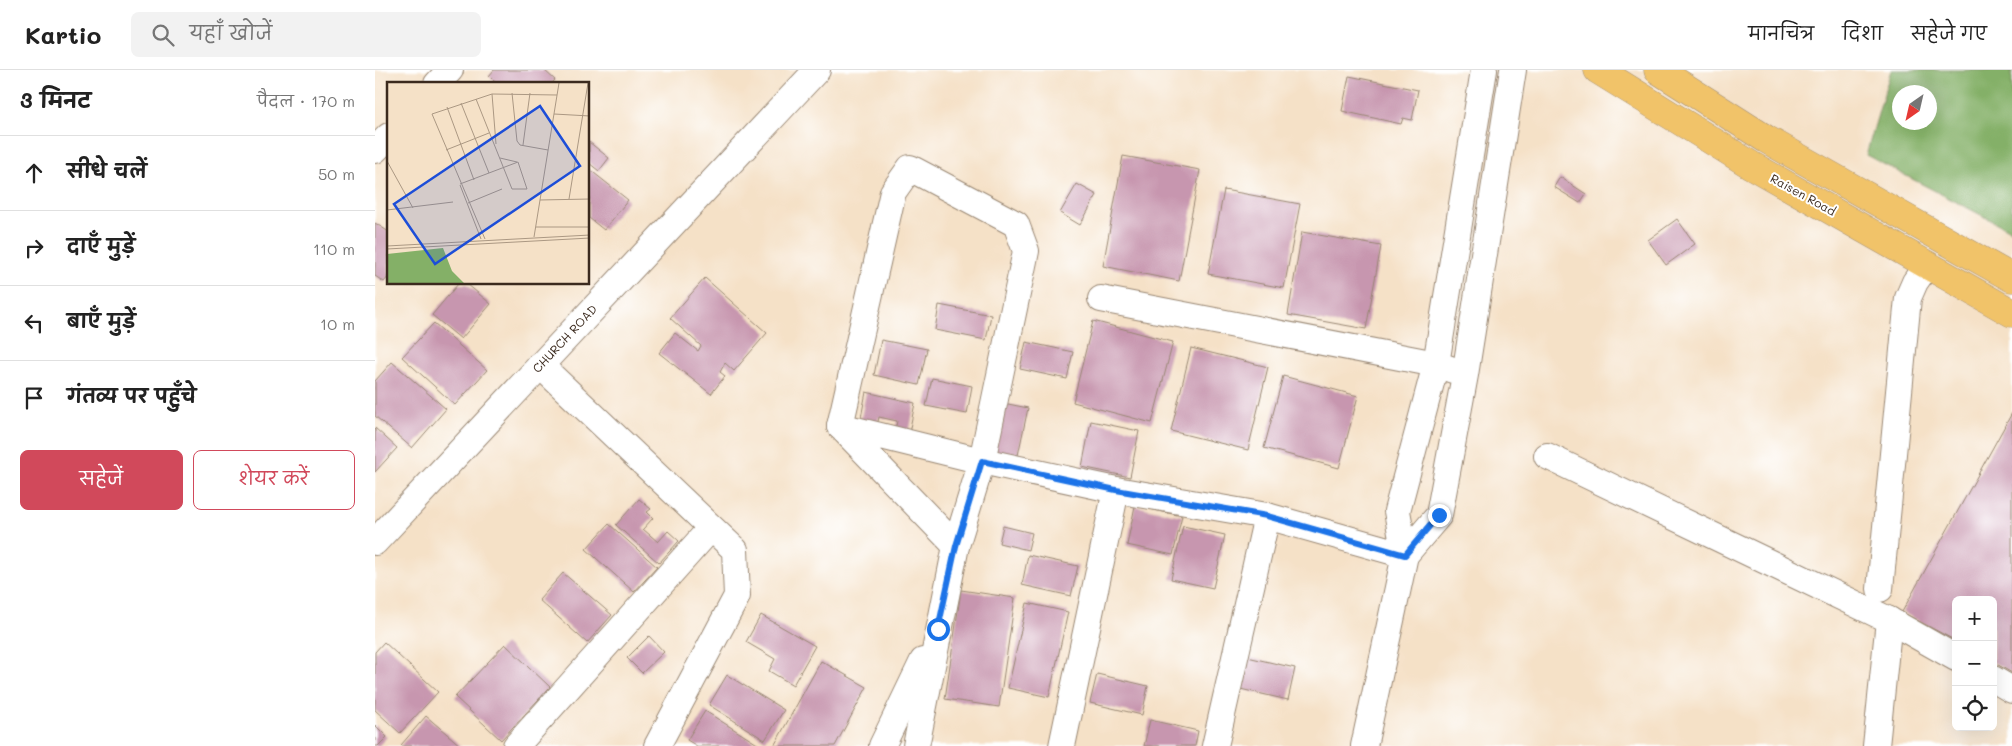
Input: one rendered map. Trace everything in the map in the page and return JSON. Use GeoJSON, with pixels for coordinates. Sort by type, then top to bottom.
{"type":"FeatureCollection","features":[{"type":"Feature","properties":{"kind":"main road","name":"Raisen Road"},"geometry":{"type":"LineString","coordinates":[[1598,70],[1751,166],[2012,313]]}},
{"type":"Feature","properties":{"kind":"main road"},"geometry":{"type":"LineString","coordinates":[[1658,70],[1766,140],[2012,278]]}},
{"type":"Feature","properties":{"kind":"street"},"geometry":{"type":"LineString","coordinates":[[439,82],[450,70]]}},
{"type":"Feature","properties":{"kind":"street","name":"CHURCH ROAD"},"geometry":{"type":"LineString","coordinates":[[375,542],[817,70]]}},
{"type":"Feature","properties":{"kind":"street"},"geometry":{"type":"LineString","coordinates":[[1364,746],[1405,555],[1397,511],[1436,364],[1484,70]]}},
{"type":"Feature","properties":{"kind":"street"},"geometry":{"type":"LineString","coordinates":[[1405,555],[1439,515],[1465,375],[1513,70]]}},
{"type":"Feature","properties":{"kind":"street"},"geometry":{"type":"LineString","coordinates":[[375,150],[387,138]]}},
{"type":"Feature","properties":{"kind":"street"},"geometry":{"type":"LineString","coordinates":[[841,426],[893,192],[910,168],[1016,224],[1026,251],[982,461],[956,546],[916,746]]}},
{"type":"Feature","properties":{"kind":"street"},"geometry":{"type":"LineString","coordinates":[[1880,589],[1908,298],[1915,282],[1927,265]]}},
{"type":"Feature","properties":{"kind":"street"},"geometry":{"type":"LineString","coordinates":[[1101,299],[1436,364],[1465,375]]}},
{"type":"Feature","properties":{"kind":"street"},"geometry":{"type":"LineString","coordinates":[[540,365],[735,550],[737,596],[657,746]]}},
{"type":"Feature","properties":{"kind":"street"},"geometry":{"type":"LineString","coordinates":[[841,426],[982,461],[1116,490],[1267,516],[1405,555]]}},
{"type":"Feature","properties":{"kind":"street"},"geometry":{"type":"LineString","coordinates":[[841,426],[956,546]]}},
{"type":"Feature","properties":{"kind":"street"},"geometry":{"type":"LineString","coordinates":[[1547,456],[1889,620],[1952,656]]}},
{"type":"Feature","properties":{"kind":"street"},"geometry":{"type":"LineString","coordinates":[[1062,746],[1116,490]]}},
{"type":"Feature","properties":{"kind":"street"},"geometry":{"type":"LineString","coordinates":[[1215,746],[1267,516]]}},
{"type":"Feature","properties":{"kind":"street"},"geometry":{"type":"LineString","coordinates":[[517,746],[711,528]]}},
{"type":"Feature","properties":{"kind":"street"},"geometry":{"type":"LineString","coordinates":[[1876,746],[1889,620]]}},
{"type":"Feature","properties":{"kind":"street"},"geometry":{"type":"LineString","coordinates":[[882,746],[938,629]]}},
{"type":"Feature","properties":{"kind":"street"},"geometry":{"type":"LineString","coordinates":[[1997,681],[2012,690]]}},
{"type":"Feature","properties":{"kind":"green space"},"geometry":{"type":"Polygon","coordinates":[[[1891,70],[2012,70],[2012,231],[1866,155],[1891,70]]]}},
{"type":"Feature","properties":{"kind":"building"},"geometry":{"type":"Polygon","coordinates":[[[494,70],[544,70],[555,80],[553,82],[495,82],[489,76],[494,70]]]}},
{"type":"Feature","properties":{"kind":"building"},"geometry":{"type":"Polygon","coordinates":[[[1349,76],[1418,90],[1412,120],[1403,118],[1401,124],[1342,111],[1349,76]]]}},
{"type":"Feature","properties":{"kind":"building"},"geometry":{"type":"Polygon","coordinates":[[[590,143],[609,158],[599,171],[590,164],[590,143]]]}},
{"type":"Feature","properties":{"kind":"building"},"geometry":{"type":"Polygon","coordinates":[[[1123,156],[1200,170],[1179,281],[1103,266],[1123,156]]]}},
{"type":"Feature","properties":{"kind":"building"},"geometry":{"type":"Polygon","coordinates":[[[590,170],[628,200],[604,230],[590,219],[590,170]]]}},
{"type":"Feature","properties":{"kind":"building"},"geometry":{"type":"Polygon","coordinates":[[[1560,177],[1586,194],[1580,203],[1554,187],[1560,177]]]}},
{"type":"Feature","properties":{"kind":"building"},"geometry":{"type":"Polygon","coordinates":[[[1077,184],[1097,195],[1080,225],[1060,213],[1077,184]]]}},
{"type":"Feature","properties":{"kind":"building"},"geometry":{"type":"Polygon","coordinates":[[[1224,190],[1300,204],[1284,288],[1208,274],[1224,190]]]}},
{"type":"Feature","properties":{"kind":"building"},"geometry":{"type":"Polygon","coordinates":[[[1677,219],[1695,244],[1666,265],[1648,240],[1677,219]]]}},
{"type":"Feature","properties":{"kind":"building"},"geometry":{"type":"Polygon","coordinates":[[[375,223],[387,231],[387,278],[384,282],[375,276],[375,223]]]}},
{"type":"Feature","properties":{"kind":"building"},"geometry":{"type":"Polygon","coordinates":[[[1302,232],[1381,246],[1366,329],[1288,315],[1302,232]]]}},
{"type":"Feature","properties":{"kind":"building"},"geometry":{"type":"Polygon","coordinates":[[[705,278],[767,333],[734,371],[725,363],[720,372],[725,376],[711,394],[659,353],[675,333],[698,351],[701,346],[670,318],[705,278]]]}},
{"type":"Feature","properties":{"kind":"building"},"geometry":{"type":"Polygon","coordinates":[[[457,285],[468,285],[491,304],[461,339],[432,315],[457,285]]]}},
{"type":"Feature","properties":{"kind":"building"},"geometry":{"type":"Polygon","coordinates":[[[939,305],[991,315],[986,340],[935,330],[939,305]]]}},
{"type":"Feature","properties":{"kind":"building"},"geometry":{"type":"Polygon","coordinates":[[[1093,321],[1173,342],[1152,423],[1073,402],[1093,321]]]}},
{"type":"Feature","properties":{"kind":"building"},"geometry":{"type":"Polygon","coordinates":[[[434,323],[487,370],[455,405],[402,357],[434,323]]]}},
{"type":"Feature","properties":{"kind":"building"},"geometry":{"type":"Polygon","coordinates":[[[881,340],[927,349],[919,385],[874,375],[881,340]]]}},
{"type":"Feature","properties":{"kind":"building"},"geometry":{"type":"Polygon","coordinates":[[[1026,342],[1073,352],[1067,379],[1020,369],[1026,342]]]}},
{"type":"Feature","properties":{"kind":"building"},"geometry":{"type":"Polygon","coordinates":[[[1191,348],[1268,367],[1248,450],[1171,431],[1191,348]]]}},
{"type":"Feature","properties":{"kind":"building"},"geometry":{"type":"Polygon","coordinates":[[[392,362],[446,409],[412,448],[375,416],[375,381],[392,362]]]}},
{"type":"Feature","properties":{"kind":"building"},"geometry":{"type":"Polygon","coordinates":[[[1283,376],[1358,396],[1339,468],[1264,448],[1283,376]]]}},
{"type":"Feature","properties":{"kind":"building"},"geometry":{"type":"Polygon","coordinates":[[[932,378],[972,386],[967,414],[926,406],[932,378]]]}},
{"type":"Feature","properties":{"kind":"building"},"geometry":{"type":"Polygon","coordinates":[[[866,392],[915,403],[909,433],[895,430],[897,421],[879,417],[877,426],[860,423],[866,392]]]}},
{"type":"Feature","properties":{"kind":"building"},"geometry":{"type":"Polygon","coordinates":[[[1003,403],[1028,408],[1017,460],[992,455],[1003,403]]]}},
{"type":"Feature","properties":{"kind":"building"},"geometry":{"type":"Polygon","coordinates":[[[2012,413],[2012,673],[1997,664],[1997,596],[1952,596],[1952,639],[1902,612],[2012,413]]]}},
{"type":"Feature","properties":{"kind":"building"},"geometry":{"type":"Polygon","coordinates":[[[1091,421],[1139,431],[1130,477],[1082,467],[1091,421]]]}},
{"type":"Feature","properties":{"kind":"building"},"geometry":{"type":"Polygon","coordinates":[[[375,428],[397,448],[375,472],[375,428]]]}},
{"type":"Feature","properties":{"kind":"building"},"geometry":{"type":"Polygon","coordinates":[[[639,499],[651,509],[647,512],[653,518],[643,529],[658,542],[668,531],[679,541],[659,563],[616,525],[639,499]]]}},
{"type":"Feature","properties":{"kind":"building"},"geometry":{"type":"Polygon","coordinates":[[[1135,506],[1182,516],[1173,555],[1127,545],[1135,506]]]}},
{"type":"Feature","properties":{"kind":"building"},"geometry":{"type":"Polygon","coordinates":[[[609,524],[657,567],[634,592],[586,549],[609,524]]]}},
{"type":"Feature","properties":{"kind":"building"},"geometry":{"type":"Polygon","coordinates":[[[1003,526],[1032,533],[1028,550],[999,543],[1003,526]]]}},
{"type":"Feature","properties":{"kind":"building"},"geometry":{"type":"Polygon","coordinates":[[[1183,526],[1225,535],[1213,588],[1171,579],[1183,526]]]}},
{"type":"Feature","properties":{"kind":"building"},"geometry":{"type":"Polygon","coordinates":[[[1028,555],[1078,566],[1071,596],[1022,585],[1028,555]]]}},
{"type":"Feature","properties":{"kind":"building"},"geometry":{"type":"Polygon","coordinates":[[[563,573],[612,615],[587,643],[539,600],[563,573]]]}},
{"type":"Feature","properties":{"kind":"building"},"geometry":{"type":"Polygon","coordinates":[[[961,590],[1015,598],[999,707],[945,699],[961,590]]]}},
{"type":"Feature","properties":{"kind":"building"},"geometry":{"type":"Polygon","coordinates":[[[1027,603],[1068,612],[1049,697],[1008,688],[1027,603]]]}},
{"type":"Feature","properties":{"kind":"building"},"geometry":{"type":"Polygon","coordinates":[[[761,615],[815,646],[793,685],[769,671],[775,659],[746,642],[761,615]]]}},
{"type":"Feature","properties":{"kind":"building"},"geometry":{"type":"Polygon","coordinates":[[[649,636],[664,652],[642,673],[627,658],[649,636]]]}},
{"type":"Feature","properties":{"kind":"building"},"geometry":{"type":"Polygon","coordinates":[[[384,642],[438,692],[400,733],[375,710],[375,652],[384,642]]]}},
{"type":"Feature","properties":{"kind":"building"},"geometry":{"type":"Polygon","coordinates":[[[505,644],[550,687],[501,740],[455,697],[505,644]]]}},
{"type":"Feature","properties":{"kind":"building"},"geometry":{"type":"Polygon","coordinates":[[[1243,656],[1295,668],[1288,700],[1236,688],[1243,656]]]}},
{"type":"Feature","properties":{"kind":"building"},"geometry":{"type":"Polygon","coordinates":[[[821,661],[867,687],[835,746],[774,746],[821,661]]]}},
{"type":"Feature","properties":{"kind":"building"},"geometry":{"type":"Polygon","coordinates":[[[1097,674],[1148,686],[1142,715],[1090,703],[1097,674]]]}},
{"type":"Feature","properties":{"kind":"building"},"geometry":{"type":"Polygon","coordinates":[[[727,675],[784,710],[765,740],[709,705],[727,675]]]}},
{"type":"Feature","properties":{"kind":"building"},"geometry":{"type":"Polygon","coordinates":[[[705,711],[759,745],[697,746],[687,740],[705,711]]]}},
{"type":"Feature","properties":{"kind":"building"},"geometry":{"type":"Polygon","coordinates":[[[426,716],[461,746],[402,746],[426,716]]]}},
{"type":"Feature","properties":{"kind":"building"},"geometry":{"type":"Polygon","coordinates":[[[1150,720],[1198,731],[1195,746],[1144,746],[1150,720]]]}},
{"type":"Feature","properties":{"kind":"building"},"geometry":{"type":"Polygon","coordinates":[[[375,725],[387,737],[378,746],[375,746],[375,725]]]}},
{"type":"Feature","properties":{"kind":"route"},"geometry":{"type":"LineString","coordinates":[[938,629],[956,546],[982,461],[1116,490],[1267,516],[1405,555],[1439,515]]}}]}
